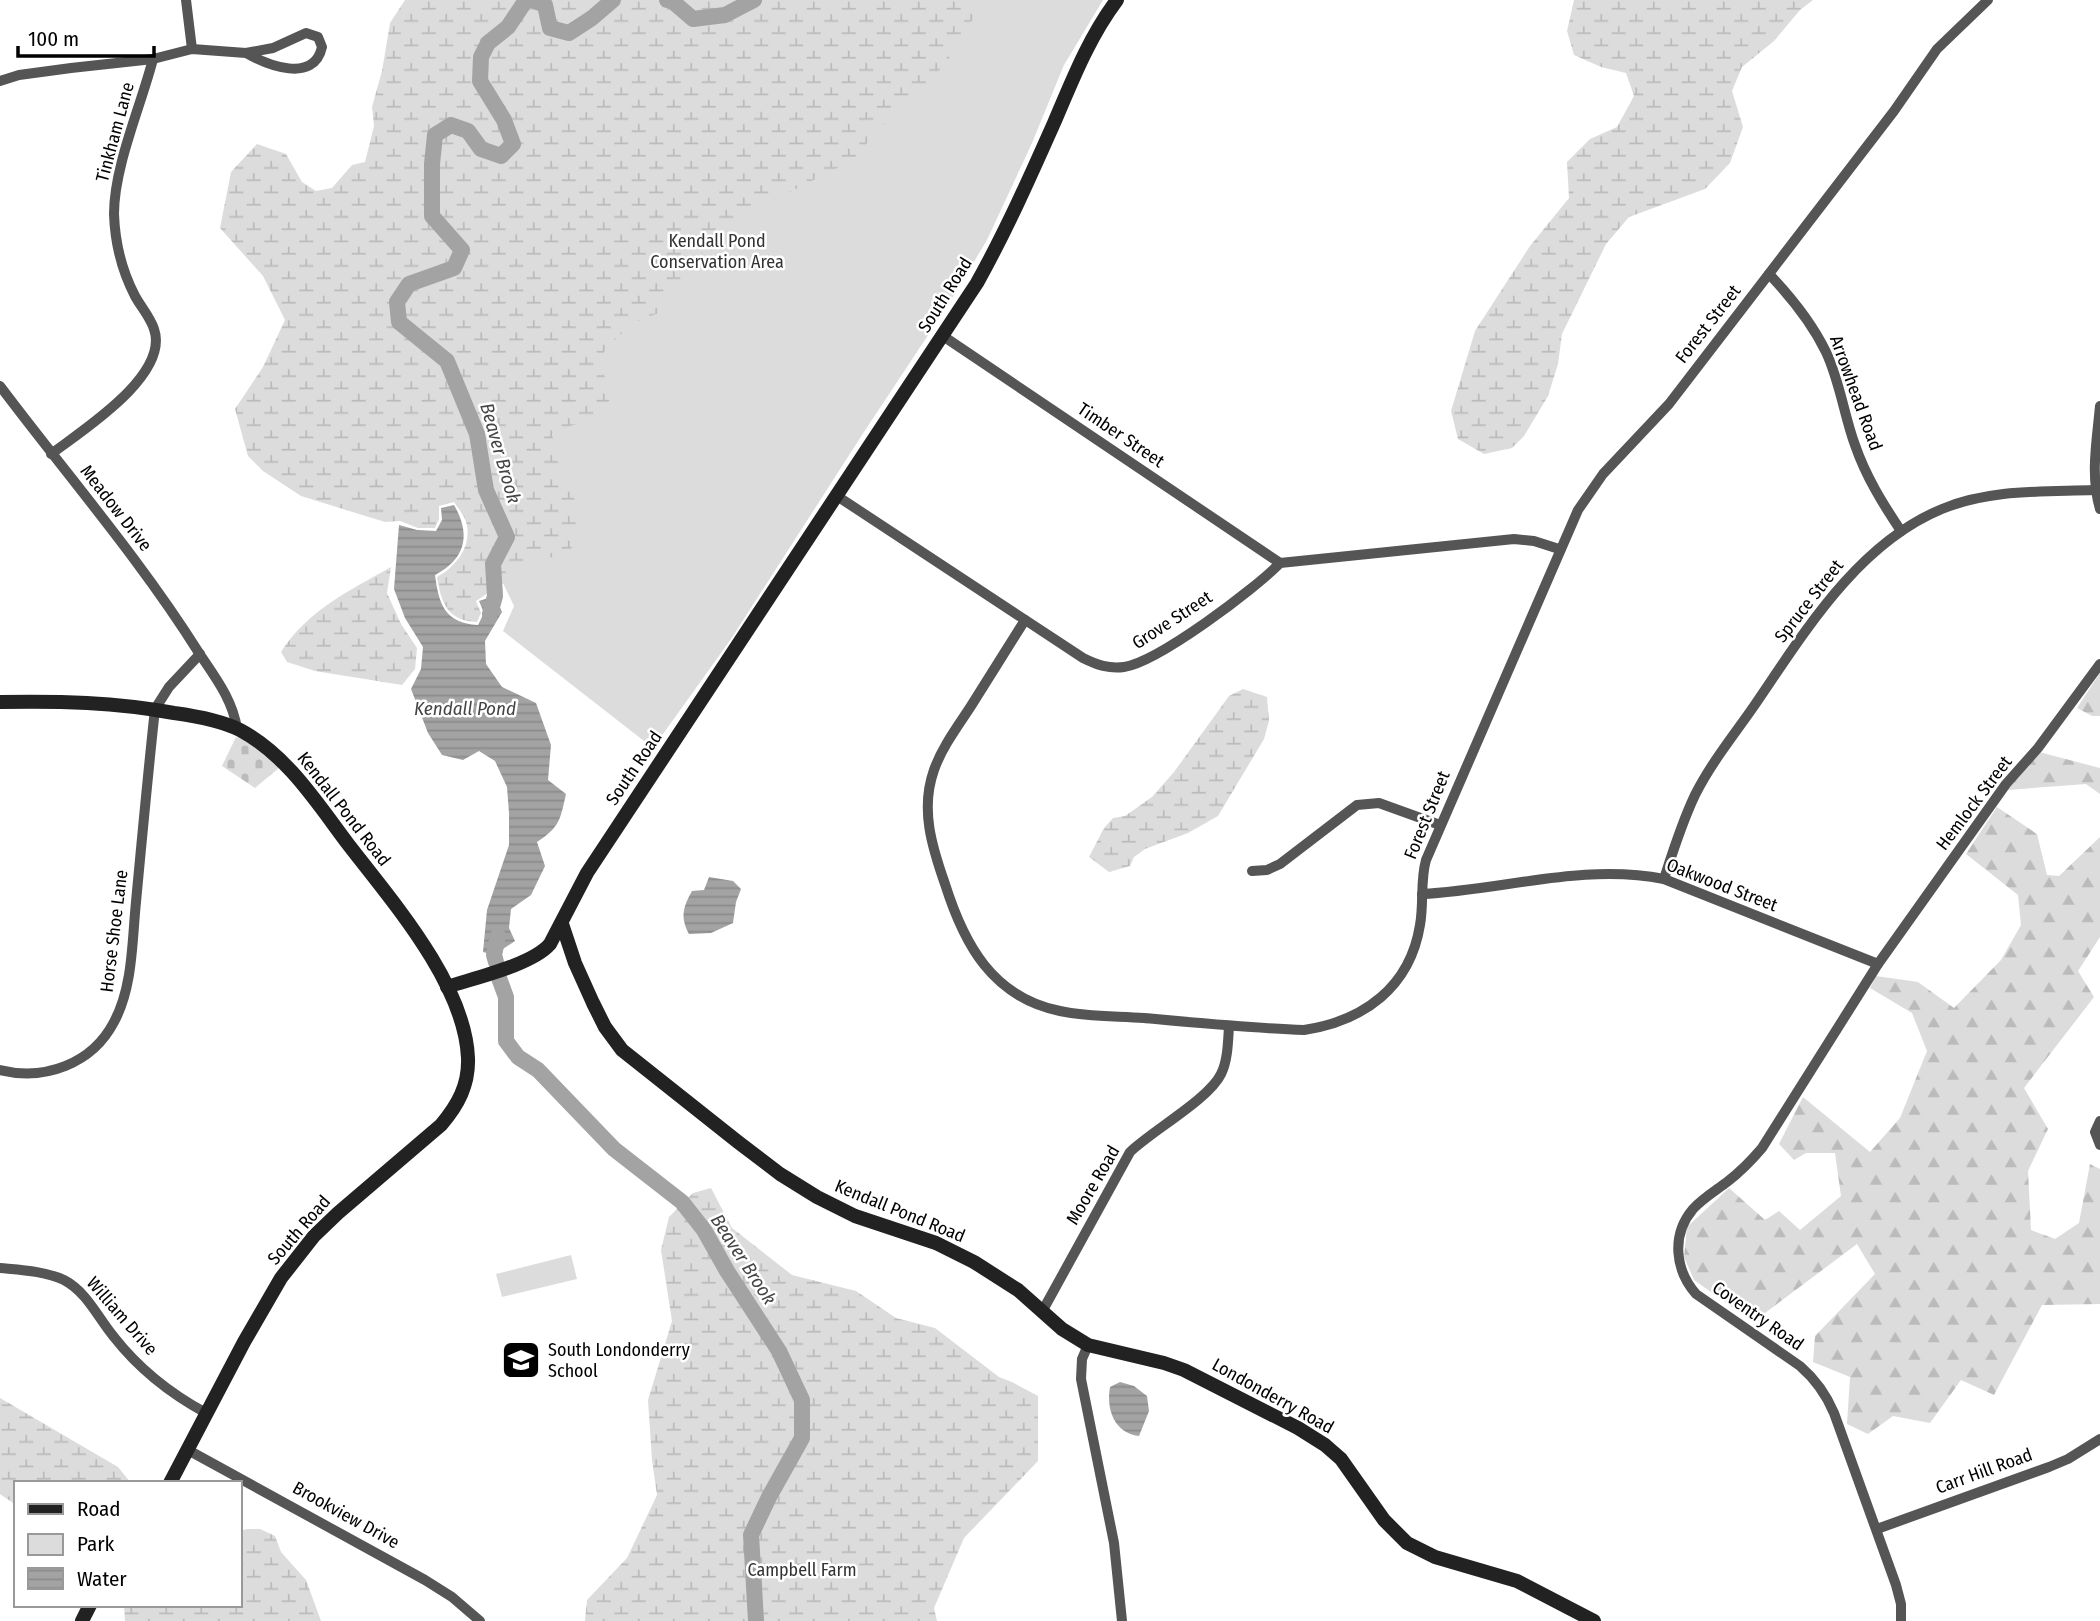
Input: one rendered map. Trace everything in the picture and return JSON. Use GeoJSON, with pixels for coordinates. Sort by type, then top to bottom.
{"type":"FeatureCollection","features":[{"type":"Feature","properties":{"kind":"street"},"geometry":{"type":"LineString","coordinates":[[187,0],[192,49]]}},
{"type":"Feature","properties":{"kind":"street","name":"South Road"},"geometry":{"type":"LineString","coordinates":[[544,951],[562,924],[587,873],[943,336],[993,253],[1080,62],[1117,0]]}},
{"type":"Feature","properties":{"kind":"street","name":"Forest Street"},"geometry":{"type":"LineString","coordinates":[[1025,620],[944,748],[928,789],[927,810],[935,852],[963,933],[980,960],[1002,984],[1019,997],[1039,1005],[1080,1014],[1304,1030],[1325,1027],[1364,1011],[1396,982],[1416,945],[1426,860],[1578,510],[1590,491],[1669,404],[1894,111],[1937,49],[1988,0]]}},
{"type":"Feature","properties":{"kind":"street"},"geometry":{"type":"LineString","coordinates":[[0,81],[19,75],[153,59],[192,49],[246,52],[273,48],[306,33],[318,37],[322,47],[315,60],[305,67],[296,68],[271,65],[246,52]]}},
{"type":"Feature","properties":{"kind":"street","name":"Tinkham Lane"},"geometry":{"type":"LineString","coordinates":[[51,454],[135,385],[148,368],[157,343],[154,328],[127,279],[118,248],[114,216],[120,174],[153,59]]}},
{"type":"Feature","properties":{"kind":"street","name":"Arrowhead Road"},"geometry":{"type":"LineString","coordinates":[[1769,274],[1805,317],[1822,345],[1835,375],[1855,446],[1867,475],[1900,531]]}},
{"type":"Feature","properties":{"kind":"street","name":"Timber Street"},"geometry":{"type":"LineString","coordinates":[[943,336],[1280,563]]}},
{"type":"Feature","properties":{"kind":"street","name":"Meadow Drive"},"geometry":{"type":"LineString","coordinates":[[0,386],[174,614],[228,699],[237,729]]}},
{"type":"Feature","properties":{"kind":"street"},"geometry":{"type":"LineString","coordinates":[[2100,406],[2094,490],[2100,509]]}},
{"type":"Feature","properties":{"kind":"street","name":"Spruce Street"},"geometry":{"type":"LineString","coordinates":[[1664,879],[1685,816],[1710,769],[1801,639],[1860,564],[1900,531],[1943,508],[1983,497],[2094,490]]}},
{"type":"Feature","properties":{"kind":"street","name":"Grove Street"},"geometry":{"type":"LineString","coordinates":[[837,496],[1092,663],[1113,667],[1134,665],[1156,655],[1261,581],[1280,563]]}},
{"type":"Feature","properties":{"kind":"street"},"geometry":{"type":"LineString","coordinates":[[1280,563],[1514,539],[1534,541],[1559,549]]}},
{"type":"Feature","properties":{"kind":"street"},"geometry":{"type":"LineString","coordinates":[[155,709],[169,687],[200,654]]}},
{"type":"Feature","properties":{"kind":"street","name":"Hemlock Street"},"geometry":{"type":"LineString","coordinates":[[1878,964],[2006,784],[2038,748],[2100,664]]}},
{"type":"Feature","properties":{"kind":"street","name":"Kendall Pond Road"},"geometry":{"type":"LineString","coordinates":[[0,702],[90,702],[155,709],[194,716],[237,729],[279,758],[300,782],[407,920],[447,987]]}},
{"type":"Feature","properties":{"kind":"street","name":"Horse Shoe Lane"},"geometry":{"type":"LineString","coordinates":[[0,1070],[33,1074],[65,1067],[93,1050],[118,1015],[125,995],[131,948],[155,709]]}},
{"type":"Feature","properties":{"kind":"street"},"geometry":{"type":"LineString","coordinates":[[1252,871],[1267,870],[1280,864],[1357,806],[1379,803],[1440,825]]}},
{"type":"Feature","properties":{"kind":"street","name":"Oakwood Street"},"geometry":{"type":"LineString","coordinates":[[1422,894],[1451,893],[1597,873],[1664,879],[1878,964]]}},
{"type":"Feature","properties":{"kind":"street","name":"Kendall Pond Road"},"geometry":{"type":"LineString","coordinates":[[562,924],[575,963],[605,1027],[622,1049],[738,1142],[817,1197],[855,1216],[936,1243],[974,1262],[1018,1290],[1062,1329],[1087,1345]]}},
{"type":"Feature","properties":{"kind":"street"},"geometry":{"type":"LineString","coordinates":[[447,987],[544,951],[575,963]]}},
{"type":"Feature","properties":{"kind":"street","name":"Coventry Road"},"geometry":{"type":"LineString","coordinates":[[1878,964],[1762,1148],[1745,1167],[1699,1203],[1687,1217],[1677,1252],[1681,1270],[1696,1294],[1800,1366],[1819,1387],[1834,1413],[1877,1529],[1899,1594],[1901,1621]]}},
{"type":"Feature","properties":{"kind":"street","name":"South Road"},"geometry":{"type":"LineString","coordinates":[[171,1481],[281,1278],[314,1236],[360,1192],[441,1125],[460,1099],[468,1072],[468,1051],[463,1028],[447,987]]}},
{"type":"Feature","properties":{"kind":"street","name":"Moore Road"},"geometry":{"type":"LineString","coordinates":[[1043,1310],[1130,1152],[1145,1137],[1206,1092],[1220,1076],[1225,1066],[1229,1026]]}},
{"type":"Feature","properties":{"kind":"street"},"geometry":{"type":"LineString","coordinates":[[2100,1121],[2095,1132],[2100,1145]]}},
{"type":"Feature","properties":{"kind":"street","name":"William Drive"},"geometry":{"type":"LineString","coordinates":[[0,1269],[43,1273],[66,1281],[85,1297],[113,1336],[142,1367],[165,1387],[206,1413]]}},
{"type":"Feature","properties":{"kind":"street"},"geometry":{"type":"LineString","coordinates":[[1087,1345],[1082,1359],[1081,1379],[1114,1544],[1122,1621]]}},
{"type":"Feature","properties":{"kind":"street","name":"Londonderry Road"},"geometry":{"type":"LineString","coordinates":[[1087,1345],[1184,1370],[1298,1428],[1325,1445],[1340,1460],[1384,1520],[1407,1543],[1435,1558],[1517,1581],[1594,1621]]}},
{"type":"Feature","properties":{"kind":"street","name":"Carr Hill Road"},"geometry":{"type":"LineString","coordinates":[[1877,1529],[2059,1463],[2100,1439]]}},
{"type":"Feature","properties":{"kind":"street","name":"Brookview Drive"},"geometry":{"type":"LineString","coordinates":[[188,1450],[398,1564],[452,1597],[480,1621]]}},
{"type":"Feature","properties":{"kind":"green space"},"geometry":{"type":"Polygon","coordinates":[[[405,0],[987,0],[931,81],[876,131],[855,159],[776,199],[720,237],[686,269],[659,313],[633,323],[606,348],[598,366],[615,393],[596,418],[552,434],[560,472],[577,504],[580,521],[574,545],[565,555],[540,559],[476,601],[481,613],[477,622],[459,618],[448,609],[437,577],[456,561],[467,539],[465,519],[454,502],[439,506],[439,519],[435,528],[418,528],[400,521],[385,522],[301,496],[263,471],[248,456],[235,409],[263,367],[285,320],[263,276],[220,228],[231,172],[257,144],[286,154],[302,182],[316,191],[332,188],[352,165],[365,162],[374,126],[372,107],[382,71],[390,23],[405,0]]]}},
{"type":"Feature","properties":{"kind":"green space","name":"Kendall Pond Conservation Area"},"geometry":{"type":"Polygon","coordinates":[[[768,0],[1103,0],[1064,65],[1032,143],[987,240],[948,305],[731,639],[653,748],[503,631],[514,606],[502,581],[452,282],[768,0]]]}},
{"type":"Feature","properties":{"kind":"green space"},"geometry":{"type":"Polygon","coordinates":[[[1574,0],[1813,0],[1800,10],[1774,41],[1742,67],[1732,91],[1743,127],[1730,163],[1705,189],[1629,217],[1606,244],[1562,334],[1558,364],[1548,396],[1524,436],[1512,448],[1484,454],[1458,439],[1451,411],[1475,331],[1530,246],[1569,198],[1567,162],[1590,139],[1617,127],[1634,96],[1626,73],[1601,67],[1574,55],[1567,31],[1574,0]]]}},
{"type":"Feature","properties":{"kind":"green space"},"geometry":{"type":"Polygon","coordinates":[[[391,567],[387,593],[401,624],[417,648],[415,669],[402,685],[315,671],[287,662],[281,652],[304,624],[330,603],[391,567]]]}},
{"type":"Feature","properties":{"kind":"green space"},"geometry":{"type":"Polygon","coordinates":[[[2100,673],[2100,716],[2092,716],[2077,708],[2100,673]]]}},
{"type":"Feature","properties":{"kind":"green space"},"geometry":{"type":"Polygon","coordinates":[[[1243,689],[1267,697],[1269,721],[1264,739],[1218,816],[1188,833],[1145,849],[1134,857],[1130,866],[1109,872],[1089,857],[1104,828],[1113,818],[1125,816],[1152,797],[1174,772],[1229,696],[1243,689]]]}},
{"type":"Feature","properties":{"kind":"green space"},"geometry":{"type":"Polygon","coordinates":[[[236,737],[252,743],[280,767],[255,788],[222,766],[236,737]]]}},
{"type":"Feature","properties":{"kind":"green space"},"geometry":{"type":"Polygon","coordinates":[[[2039,752],[2100,768],[2100,794],[2086,784],[2007,790],[2039,752]]]}},
{"type":"Feature","properties":{"kind":"green space"},"geometry":{"type":"Polygon","coordinates":[[[1997,807],[2037,834],[2047,875],[2059,876],[2100,837],[2100,937],[2078,971],[2094,997],[2024,1088],[2048,1129],[2028,1171],[2031,1230],[2055,1239],[2079,1223],[2090,1164],[2100,1169],[2100,1304],[2042,1305],[1994,1395],[1961,1380],[1930,1423],[1893,1416],[1868,1434],[1847,1424],[1850,1377],[1813,1362],[1815,1336],[1875,1274],[1857,1244],[1753,1322],[1694,1280],[1684,1257],[1687,1227],[1729,1188],[1765,1220],[1779,1211],[1800,1230],[1841,1196],[1835,1153],[1806,1153],[1794,1160],[1779,1144],[1803,1097],[1870,1152],[1900,1118],[1927,1051],[1912,1013],[1870,988],[1876,976],[1918,982],[1954,1008],[2001,960],[2021,925],[2018,895],[1966,854],[1997,807]]]}},
{"type":"Feature","properties":{"kind":"green space","name":"Campbell Farm"},"geometry":{"type":"Polygon","coordinates":[[[711,1188],[732,1228],[792,1275],[856,1291],[896,1318],[935,1328],[999,1377],[1038,1396],[1038,1461],[964,1538],[934,1608],[937,1621],[585,1621],[587,1600],[627,1558],[657,1495],[648,1400],[672,1321],[661,1250],[669,1217],[693,1193],[711,1188]]]}},
{"type":"Feature","properties":{"kind":"green space"},"geometry":{"type":"Polygon","coordinates":[[[571,1255],[577,1279],[502,1297],[496,1274],[571,1255]]]}},
{"type":"Feature","properties":{"kind":"green space"},"geometry":{"type":"Polygon","coordinates":[[[0,1398],[118,1467],[129,1481],[14,1481],[14,1504],[0,1494],[0,1398]]]}},
{"type":"Feature","properties":{"kind":"green space"},"geometry":{"type":"Polygon","coordinates":[[[260,1529],[275,1536],[281,1552],[306,1580],[321,1621],[125,1621],[124,1607],[242,1607],[242,1530],[260,1529]]]}},
{"type":"Feature","properties":{"kind":"water","name":"Kendall Pond"},"geometry":{"type":"Polygon","coordinates":[[[454,505],[463,526],[463,545],[453,561],[435,575],[442,603],[458,621],[478,625],[484,613],[479,601],[495,596],[502,612],[485,641],[486,664],[502,687],[536,703],[551,745],[548,780],[566,794],[558,822],[537,842],[545,866],[531,895],[511,909],[509,928],[515,941],[494,955],[483,952],[487,910],[509,845],[507,787],[495,761],[479,751],[463,760],[442,755],[428,733],[411,689],[421,669],[423,647],[405,618],[394,589],[399,525],[436,531],[442,520],[441,508],[454,505]]]}},
{"type":"Feature","properties":{"kind":"water"},"geometry":{"type":"Polygon","coordinates":[[[709,877],[733,881],[741,889],[733,923],[711,933],[689,934],[684,917],[686,902],[692,891],[704,890],[709,877]]]}},
{"type":"Feature","properties":{"kind":"water"},"geometry":{"type":"Polygon","coordinates":[[[1120,1382],[1134,1386],[1147,1396],[1149,1411],[1139,1436],[1123,1430],[1111,1411],[1110,1387],[1120,1382]]]}},
{"type":"Feature","properties":{"kind":"waterway","name":"Beaver Brook"},"geometry":{"type":"LineString","coordinates":[[490,614],[495,596],[493,564],[507,537],[486,490],[477,434],[447,361],[399,322],[397,302],[409,284],[454,268],[462,250],[432,216],[435,135],[451,125],[468,131],[481,149],[501,156],[513,144],[504,120],[480,81],[481,57],[488,43],[508,27],[526,0]]}},
{"type":"Feature","properties":{"kind":"waterway","name":"Beaver Brook"},"geometry":{"type":"LineString","coordinates":[[533,0],[545,5],[550,28],[569,33],[613,0]]}},
{"type":"Feature","properties":{"kind":"waterway","name":"Beaver Brook"},"geometry":{"type":"LineString","coordinates":[[667,0],[672,1],[693,19],[725,15],[754,0]]}},
{"type":"Feature","properties":{"kind":"waterway","name":"Beaver Brook"},"geometry":{"type":"LineString","coordinates":[[496,962],[494,955],[498,936]]}},
{"type":"Feature","properties":{"kind":"waterway","name":"Beaver Brook"},"geometry":{"type":"LineString","coordinates":[[499,978],[506,997],[506,1041],[518,1057],[538,1070],[614,1149],[682,1202],[704,1230],[779,1351],[802,1400],[802,1438],[751,1535],[756,1621]]}},
{"type":"Feature","properties":{"kind":"place","name":"South Londonderry School"},"geometry":{"type":"Point","coordinates":[521,1360]}}]}
